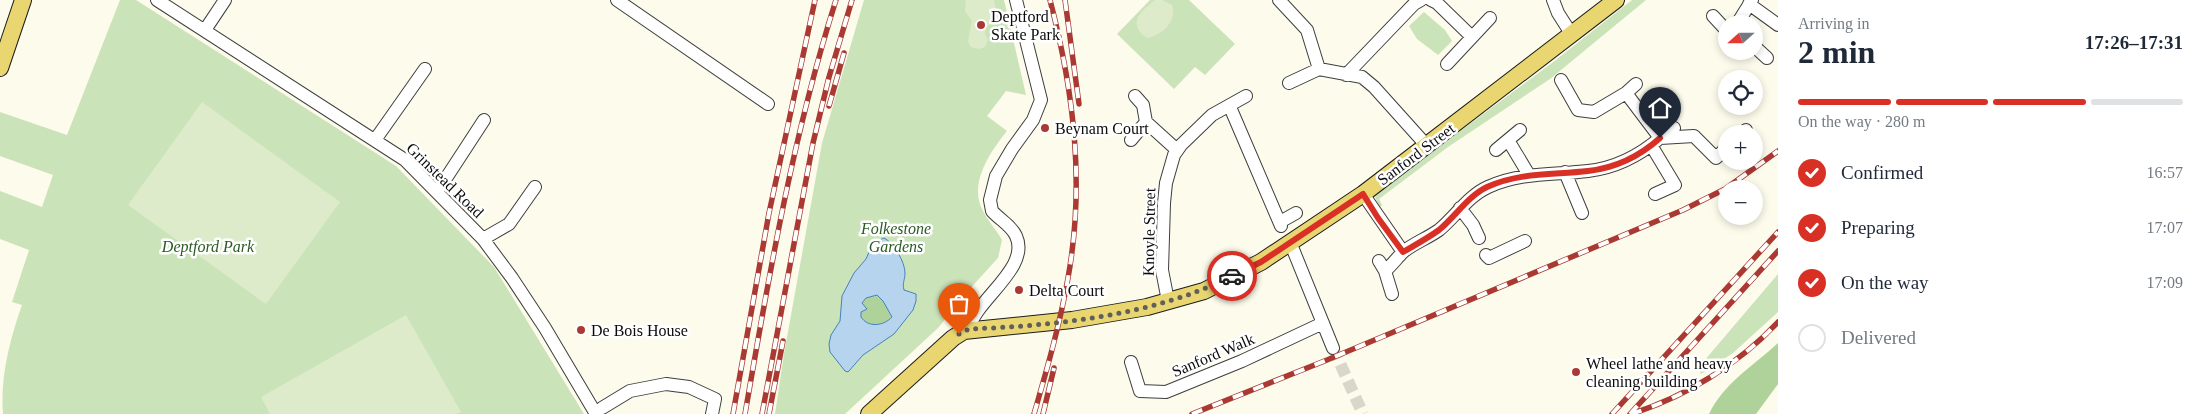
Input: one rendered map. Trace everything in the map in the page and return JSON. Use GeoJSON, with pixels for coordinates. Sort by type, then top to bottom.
{"type":"FeatureCollection","features":[{"type":"Feature","properties":{"kind":"main road"},"geometry":{"type":"LineString","coordinates":[[0,68],[23,0]]}},
{"type":"Feature","properties":{"kind":"main road","name":"Sanford Street"},"geometry":{"type":"LineString","coordinates":[[969,329],[1072,320],[1147,307],[1204,291],[1261,262],[1363,194],[1616,0]]}},
{"type":"Feature","properties":{"kind":"main road"},"geometry":{"type":"LineString","coordinates":[[869,414],[952,338],[969,329]]}},
{"type":"Feature","properties":{"kind":"street","name":"Grinstead Road"},"geometry":{"type":"LineString","coordinates":[[157,0],[405,160],[482,239],[512,278],[599,411]]}},
{"type":"Feature","properties":{"kind":"street"},"geometry":{"type":"LineString","coordinates":[[204,30],[225,0]]}},
{"type":"Feature","properties":{"kind":"street"},"geometry":{"type":"LineString","coordinates":[[617,0],[768,104]]}},
{"type":"Feature","properties":{"kind":"street"},"geometry":{"type":"LineString","coordinates":[[969,329],[972,318],[1016,262],[1018,250],[1016,235],[992,210],[990,200],[993,185],[1002,165],[1041,104],[1039,88],[1029,56],[1016,0]]}},
{"type":"Feature","properties":{"kind":"street"},"geometry":{"type":"LineString","coordinates":[[1279,0],[1307,30],[1314,58],[1319,69]]}},
{"type":"Feature","properties":{"kind":"street"},"geometry":{"type":"LineString","coordinates":[[1346,74],[1414,4],[1421,0]]}},
{"type":"Feature","properties":{"kind":"street"},"geometry":{"type":"LineString","coordinates":[[1431,0],[1437,3],[1472,37]]}},
{"type":"Feature","properties":{"kind":"street"},"geometry":{"type":"LineString","coordinates":[[1553,0],[1558,13],[1572,35]]}},
{"type":"Feature","properties":{"kind":"street"},"geometry":{"type":"LineString","coordinates":[[1742,15],[1750,2],[1778,24]]}},
{"type":"Feature","properties":{"kind":"street"},"geometry":{"type":"LineString","coordinates":[[1713,16],[1718,21]]}},
{"type":"Feature","properties":{"kind":"street"},"geometry":{"type":"LineString","coordinates":[[1447,64],[1490,18]]}},
{"type":"Feature","properties":{"kind":"street"},"geometry":{"type":"LineString","coordinates":[[1763,54],[1767,58]]}},
{"type":"Feature","properties":{"kind":"street"},"geometry":{"type":"LineString","coordinates":[[375,140],[425,69]]}},
{"type":"Feature","properties":{"kind":"street"},"geometry":{"type":"LineString","coordinates":[[1289,82],[1319,69],[1358,76],[1368,80],[1427,146]]}},
{"type":"Feature","properties":{"kind":"street"},"geometry":{"type":"LineString","coordinates":[[1560,80],[1578,110],[1594,112],[1626,93],[1636,84]]}},
{"type":"Feature","properties":{"kind":"street"},"geometry":{"type":"LineString","coordinates":[[1626,93],[1656,142],[1675,186],[1655,194]]}},
{"type":"Feature","properties":{"kind":"street"},"geometry":{"type":"LineString","coordinates":[[1135,96],[1142,105],[1146,122],[1177,150]]}},
{"type":"Feature","properties":{"kind":"street","name":"Knoyle Street"},"geometry":{"type":"LineString","coordinates":[[1168,301],[1162,270],[1165,196],[1167,177],[1177,150],[1212,115],[1230,107],[1246,96]]}},
{"type":"Feature","properties":{"kind":"street"},"geometry":{"type":"LineString","coordinates":[[1230,107],[1281,224],[1296,213]]}},
{"type":"Feature","properties":{"kind":"street"},"geometry":{"type":"LineString","coordinates":[[437,192],[484,120]]}},
{"type":"Feature","properties":{"kind":"street"},"geometry":{"type":"LineString","coordinates":[[1131,140],[1146,122]]}},
{"type":"Feature","properties":{"kind":"street"},"geometry":{"type":"LineString","coordinates":[[1392,294],[1385,266],[1403,252],[1439,230],[1460,208],[1486,188],[1508,179],[1529,175],[1589,171],[1621,163],[1656,142],[1674,128]]}},
{"type":"Feature","properties":{"kind":"street"},"geometry":{"type":"LineString","coordinates":[[1496,150],[1520,130]]}},
{"type":"Feature","properties":{"kind":"street"},"geometry":{"type":"LineString","coordinates":[[1656,142],[1694,136],[1716,158],[1718,156]]}},
{"type":"Feature","properties":{"kind":"street"},"geometry":{"type":"LineString","coordinates":[[1508,140],[1529,175]]}},
{"type":"Feature","properties":{"kind":"street"},"geometry":{"type":"LineString","coordinates":[[1565,172],[1582,213]]}},
{"type":"Feature","properties":{"kind":"street"},"geometry":{"type":"LineString","coordinates":[[482,239],[509,224],[535,187]]}},
{"type":"Feature","properties":{"kind":"street"},"geometry":{"type":"LineString","coordinates":[[1363,194],[1403,252]]}},
{"type":"Feature","properties":{"kind":"street"},"geometry":{"type":"LineString","coordinates":[[1460,208],[1473,225],[1479,238]]}},
{"type":"Feature","properties":{"kind":"street"},"geometry":{"type":"LineString","coordinates":[[1290,242],[1334,348]]}},
{"type":"Feature","properties":{"kind":"street"},"geometry":{"type":"LineString","coordinates":[[1486,255],[1488,258],[1526,242]]}},
{"type":"Feature","properties":{"kind":"street","name":"Sanford Walk"},"geometry":{"type":"LineString","coordinates":[[1132,362],[1140,391],[1166,392],[1242,361],[1323,323]]}},
{"type":"Feature","properties":{"kind":"street"},"geometry":{"type":"LineString","coordinates":[[599,411],[630,391],[666,384],[689,387],[715,399],[712,414]]}},
{"type":"Feature","properties":{"kind":"green space","name":"Deptford Park"},"geometry":{"type":"Polygon","coordinates":[[[120,0],[136,0],[396,166],[494,267],[584,414],[3,414],[3,386],[7,358],[22,305],[12,302],[29,250],[0,239],[0,191],[42,207],[53,175],[0,156],[0,112],[67,135],[120,0]]]}},
{"type":"Feature","properties":{"kind":"green space","name":"Folkestone Gardens"},"geometry":{"type":"Polygon","coordinates":[[[864,0],[1004,0],[1026,95],[1006,91],[987,116],[1007,131],[988,158],[978,190],[979,201],[983,211],[1002,240],[998,258],[966,293],[938,328],[845,414],[775,414],[822,143],[864,0]]]}},
{"type":"Feature","properties":{"kind":"green space","name":"Deptford Skate Park"},"geometry":{"type":"Polygon","coordinates":[[[966,0],[994,0],[996,16],[993,22],[986,27],[985,34],[988,40],[985,47],[979,49],[971,47],[968,41],[972,21],[965,11],[966,0]]]}},
{"type":"Feature","properties":{"kind":"green space"},"geometry":{"type":"Polygon","coordinates":[[[1150,0],[1189,0],[1235,44],[1205,75],[1195,67],[1174,89],[1117,34],[1150,0]]]}},
{"type":"Feature","properties":{"kind":"green space"},"geometry":{"type":"Polygon","coordinates":[[[1155,0],[1162,0],[1172,5],[1173,17],[1163,31],[1147,38],[1137,27],[1137,22],[1145,8],[1155,0]]]}},
{"type":"Feature","properties":{"kind":"green space"},"geometry":{"type":"Polygon","coordinates":[[[1632,0],[1646,0],[1550,79],[1448,147],[1379,199],[1382,205],[1380,207],[1375,197],[1378,192],[1552,63],[1632,0]]]}},
{"type":"Feature","properties":{"kind":"green space"},"geometry":{"type":"Polygon","coordinates":[[[1424,12],[1445,30],[1452,41],[1438,55],[1417,39],[1409,26],[1424,12]]]}},
{"type":"Feature","properties":{"kind":"green space"},"geometry":{"type":"Polygon","coordinates":[[[202,102],[340,202],[266,304],[128,205],[202,102]]]}},
{"type":"Feature","properties":{"kind":"green space"},"geometry":{"type":"Polygon","coordinates":[[[1778,274],[1778,312],[1733,353],[1701,374],[1698,368],[1778,274]]]}},
{"type":"Feature","properties":{"kind":"green space"},"geometry":{"type":"Polygon","coordinates":[[[877,295],[883,301],[892,317],[880,324],[872,324],[864,321],[861,317],[861,312],[867,309],[862,303],[866,298],[877,295]]]}},
{"type":"Feature","properties":{"kind":"green space"},"geometry":{"type":"Polygon","coordinates":[[[406,315],[461,412],[456,414],[270,414],[261,397],[406,315]]]}},
{"type":"Feature","properties":{"kind":"green space"},"geometry":{"type":"Polygon","coordinates":[[[1778,343],[1778,384],[1756,414],[1709,414],[1715,403],[1731,384],[1778,343]]]}},
{"type":"Feature","properties":{"kind":"water"},"geometry":{"type":"Polygon","coordinates":[[[884,238],[895,248],[905,269],[904,290],[916,294],[916,301],[913,310],[894,334],[863,355],[848,372],[845,371],[830,352],[829,344],[831,335],[840,321],[842,296],[854,273],[866,259],[873,243],[884,238]],[[877,295],[866,298],[862,303],[867,309],[861,312],[861,317],[864,321],[872,324],[881,324],[892,317],[883,301],[877,295]]]}},
{"type":"Feature","properties":{"kind":"tunnel"},"geometry":{"type":"LineString","coordinates":[[1333,348],[1363,414]]}},
{"type":"Feature","properties":{"kind":"railway"},"geometry":{"type":"LineString","coordinates":[[733,414],[769,213],[815,0]]}},
{"type":"Feature","properties":{"kind":"railway"},"geometry":{"type":"LineString","coordinates":[[745,414],[783,206],[807,102],[836,0]]}},
{"type":"Feature","properties":{"kind":"railway"},"geometry":{"type":"LineString","coordinates":[[762,414],[813,143],[829,77],[852,0]]}},
{"type":"Feature","properties":{"kind":"railway"},"geometry":{"type":"LineString","coordinates":[[1034,414],[1065,295],[1076,208],[1076,173],[1071,104],[1050,0]]}},
{"type":"Feature","properties":{"kind":"railway"},"geometry":{"type":"LineString","coordinates":[[1065,0],[1079,104]]}},
{"type":"Feature","properties":{"kind":"railway"},"geometry":{"type":"LineString","coordinates":[[829,106],[844,53]]}},
{"type":"Feature","properties":{"kind":"railway"},"geometry":{"type":"LineString","coordinates":[[1192,414],[1327,360],[1683,210],[1725,189],[1778,151]]}},
{"type":"Feature","properties":{"kind":"railway"},"geometry":{"type":"LineString","coordinates":[[1612,414],[1778,232]]}},
{"type":"Feature","properties":{"kind":"railway"},"geometry":{"type":"LineString","coordinates":[[1630,414],[1778,251]]}},
{"type":"Feature","properties":{"kind":"railway"},"geometry":{"type":"LineString","coordinates":[[1631,414],[1671,398],[1710,377],[1746,352],[1778,322]]}},
{"type":"Feature","properties":{"kind":"railway"},"geometry":{"type":"LineString","coordinates":[[769,414],[783,341]]}},
{"type":"Feature","properties":{"kind":"railway"},"geometry":{"type":"LineString","coordinates":[[1043,414],[1054,368]]}},
{"type":"Feature","properties":{"kind":"way so far"},"geometry":{"type":"LineString","coordinates":[[959,334],[969,329],[1026,326],[1147,307],[1204,291],[1232,276]]}},
{"type":"Feature","properties":{"kind":"place","name":"Deptford Skate Park"},"geometry":{"type":"Point","coordinates":[981,25]}},
{"type":"Feature","properties":{"kind":"place","name":"Beynam Court"},"geometry":{"type":"Point","coordinates":[1045,128]}},
{"type":"Feature","properties":{"kind":"place","name":"Delta Court"},"geometry":{"type":"Point","coordinates":[1019,290]}},
{"type":"Feature","properties":{"kind":"place","name":"De Bois House"},"geometry":{"type":"Point","coordinates":[581,330]}},
{"type":"Feature","properties":{"kind":"place","name":"Wheel lathe and heavy cleaning building"},"geometry":{"type":"Point","coordinates":[1576,372]}},
{"type":"Feature","properties":{"kind":"route"},"geometry":{"type":"LineString","coordinates":[[1232,276],[1261,262],[1282,246],[1363,194],[1403,252],[1439,230],[1460,208],[1486,188],[1508,179],[1538,174],[1589,171],[1621,163],[1652,145],[1660,138]]}}]}
